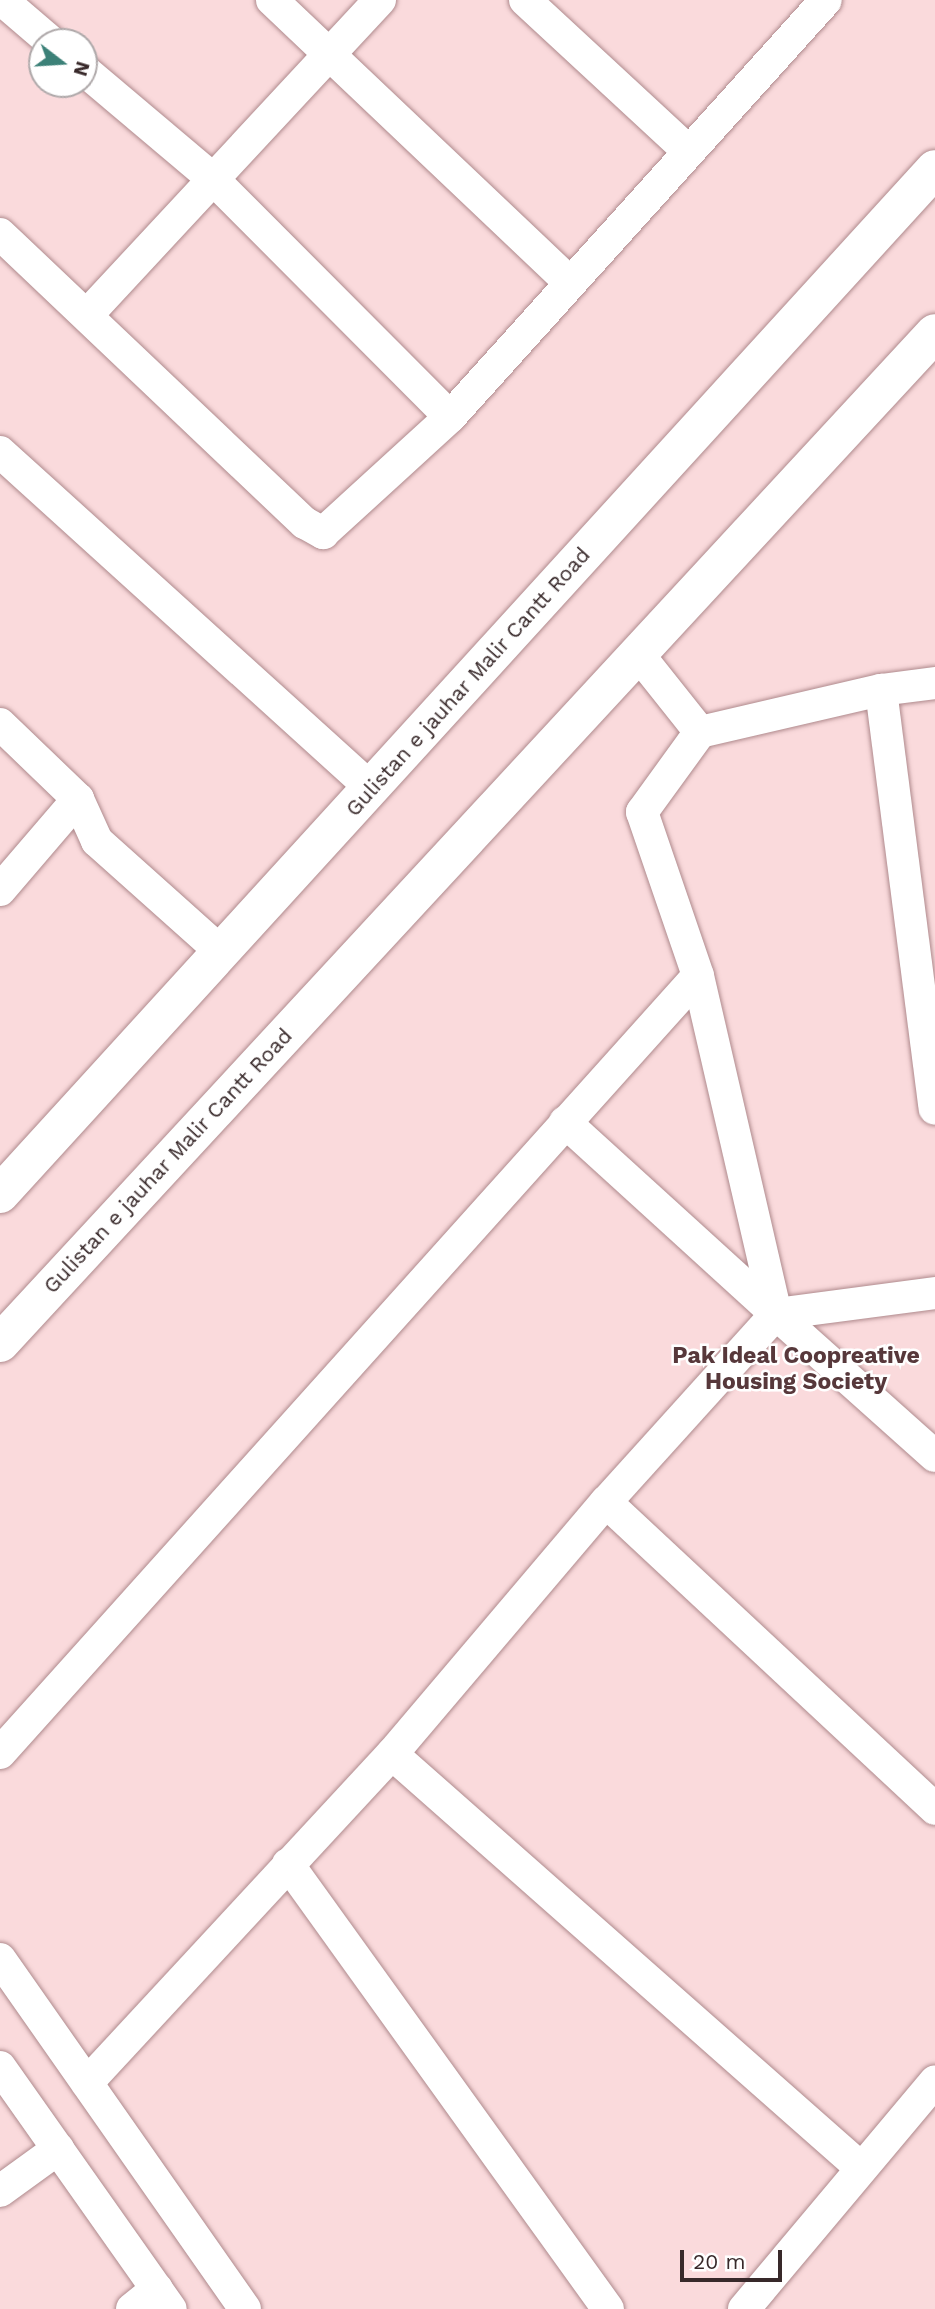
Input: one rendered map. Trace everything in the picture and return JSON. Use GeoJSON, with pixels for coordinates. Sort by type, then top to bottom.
{"type":"FeatureCollection","features":[{"type":"Feature","properties":{"kind":"main road","name":"Gulistan e jauhar Malir Cantt Road"},"geometry":{"type":"LineString","coordinates":[[0,1194],[935,169]]}},
{"type":"Feature","properties":{"kind":"main road","name":"Gulistan e jauhar Malir Cantt Road"},"geometry":{"type":"LineString","coordinates":[[0,1343],[935,333]]}},
{"type":"Feature","properties":{"kind":"street"},"geometry":{"type":"LineString","coordinates":[[2,0],[35,28]]}},
{"type":"Feature","properties":{"kind":"street"},"geometry":{"type":"LineString","coordinates":[[272,0],[331,53],[569,282]]}},
{"type":"Feature","properties":{"kind":"street"},"geometry":{"type":"LineString","coordinates":[[88,314],[380,0]]}},
{"type":"Feature","properties":{"kind":"street"},"geometry":{"type":"LineString","coordinates":[[525,0],[688,151]]}},
{"type":"Feature","properties":{"kind":"street"},"geometry":{"type":"LineString","coordinates":[[0,234],[88,314],[305,523],[324,533],[450,417],[688,151],[809,6]]}},
{"type":"Feature","properties":{"kind":"street"},"geometry":{"type":"LineString","coordinates":[[98,82],[214,180],[450,417]]}},
{"type":"Feature","properties":{"kind":"street"},"geometry":{"type":"LineString","coordinates":[[0,452],[371,788]]}},
{"type":"Feature","properties":{"kind":"street"},"geometry":{"type":"LineString","coordinates":[[638,654],[700,732]]}},
{"type":"Feature","properties":{"kind":"street"},"geometry":{"type":"LineString","coordinates":[[776,1314],[698,976],[642,812],[700,732],[881,690],[935,683]]}},
{"type":"Feature","properties":{"kind":"street"},"geometry":{"type":"LineString","coordinates":[[881,690],[935,1109]]}},
{"type":"Feature","properties":{"kind":"street"},"geometry":{"type":"LineString","coordinates":[[0,724],[78,799],[97,841],[221,951]]}},
{"type":"Feature","properties":{"kind":"street"},"geometry":{"type":"LineString","coordinates":[[0,890],[78,799]]}},
{"type":"Feature","properties":{"kind":"street"},"geometry":{"type":"LineString","coordinates":[[0,1753],[698,976]]}},
{"type":"Feature","properties":{"kind":"street"},"geometry":{"type":"LineString","coordinates":[[565,1122],[935,1456]]}},
{"type":"Feature","properties":{"kind":"street"},"geometry":{"type":"LineString","coordinates":[[88,2083],[288,1864],[392,1755],[606,1502],[776,1314],[935,1293]]}},
{"type":"Feature","properties":{"kind":"street"},"geometry":{"type":"LineString","coordinates":[[606,1502],[935,1809]]}},
{"type":"Feature","properties":{"kind":"street"},"geometry":{"type":"LineString","coordinates":[[392,1755],[861,2168]]}},
{"type":"Feature","properties":{"kind":"street"},"geometry":{"type":"LineString","coordinates":[[288,1864],[608,2309]]}},
{"type":"Feature","properties":{"kind":"street"},"geometry":{"type":"LineString","coordinates":[[0,1959],[245,2309]]}},
{"type":"Feature","properties":{"kind":"street"},"geometry":{"type":"LineString","coordinates":[[0,2067],[164,2299],[132,2309]]}},
{"type":"Feature","properties":{"kind":"street"},"geometry":{"type":"LineString","coordinates":[[744,2309],[935,2081]]}},
{"type":"Feature","properties":{"kind":"street"},"geometry":{"type":"LineString","coordinates":[[0,2190],[58,2149]]}},
{"type":"Feature","properties":{"kind":"district","name":"Pak Ideal Coopreative Housing Society"},"geometry":{"type":"Point","coordinates":[796,1369]}}]}
